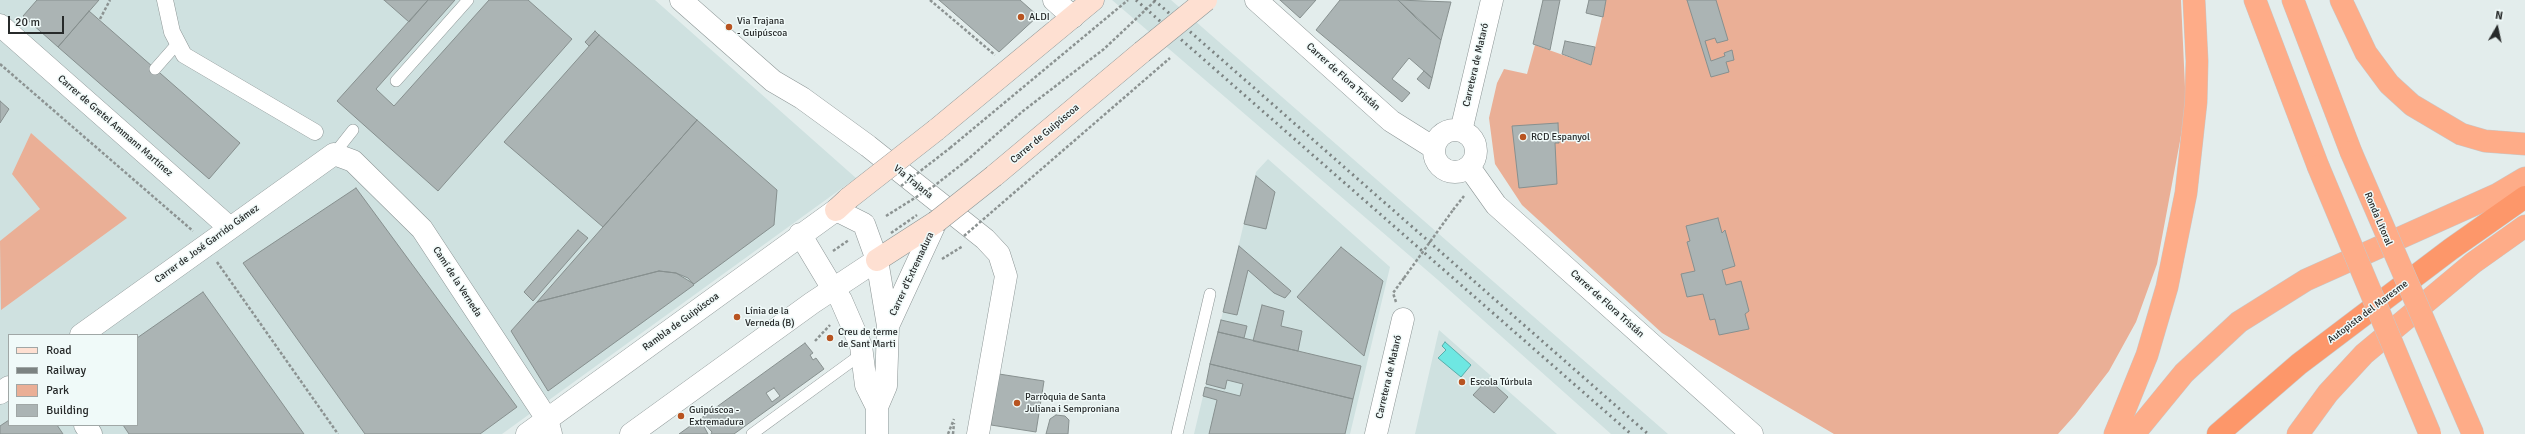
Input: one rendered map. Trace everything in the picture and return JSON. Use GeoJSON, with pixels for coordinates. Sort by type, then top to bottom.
{"type":"FeatureCollection","features":[{"type":"Feature","properties":{"kind":"highway"},"geometry":{"type":"LineString","coordinates":[[2115,434],[2147,355],[2161,310],[2186,193],[2196,102],[2197,60],[2194,0]]}},
{"type":"Feature","properties":{"kind":"highway"},"geometry":{"type":"LineString","coordinates":[[2255,0],[2318,166],[2430,434]]}},
{"type":"Feature","properties":{"kind":"highway","name":"Ronda Litoral"},"geometry":{"type":"LineString","coordinates":[[2293,0],[2351,152],[2473,434]]}},
{"type":"Feature","properties":{"kind":"highway"},"geometry":{"type":"LineString","coordinates":[[2341,0],[2366,52],[2389,84],[2412,106],[2461,134],[2485,140],[2525,144]]}},
{"type":"Feature","properties":{"kind":"highway"},"geometry":{"type":"LineString","coordinates":[[2134,434],[2184,373],[2239,322],[2306,280],[2498,194],[2525,178]]}},
{"type":"Feature","properties":{"kind":"highway","name":"Autopista del Maresme"},"geometry":{"type":"LineString","coordinates":[[2218,434],[2299,364],[2451,249],[2525,197]]}},
{"type":"Feature","properties":{"kind":"highway"},"geometry":{"type":"LineString","coordinates":[[2298,434],[2328,393],[2364,354],[2473,263],[2525,226]]}},
{"type":"Feature","properties":{"kind":"main road"},"geometry":{"type":"LineString","coordinates":[[842,204],[936,130],[1093,0]]}},
{"type":"Feature","properties":{"kind":"main road","name":"Carrer de Guipúscoa"},"geometry":{"type":"LineString","coordinates":[[877,260],[929,241],[994,176],[1206,0]]}},
{"type":"Feature","properties":{"kind":"street"},"geometry":{"type":"LineString","coordinates":[[165,0],[177,44],[184,55],[315,132]]}},
{"type":"Feature","properties":{"kind":"street","name":"Via Trajana"},"geometry":{"type":"LineString","coordinates":[[681,0],[773,81],[802,98],[868,146],[985,239],[999,254],[1006,276],[978,434]]}},
{"type":"Feature","properties":{"kind":"street"},"geometry":{"type":"LineString","coordinates":[[1054,0],[1073,17]]}},
{"type":"Feature","properties":{"kind":"street","name":"Carrer de Flora Tristán"},"geometry":{"type":"LineString","coordinates":[[1256,0],[1391,121],[1434,148]]}},
{"type":"Feature","properties":{"kind":"street","name":"Carretera de Mataró"},"geometry":{"type":"LineString","coordinates":[[1461,131],[1492,0]]}},
{"type":"Feature","properties":{"kind":"street","name":"Carrer de Gretel Ammann Martínez"},"geometry":{"type":"LineString","coordinates":[[0,25],[230,228]]}},
{"type":"Feature","properties":{"kind":"street"},"geometry":{"type":"LineString","coordinates":[[1451,130],[1461,131],[1471,137],[1476,147],[1474,159],[1469,167],[1458,172],[1446,170],[1437,162],[1434,148],[1442,134],[1451,130]]}},
{"type":"Feature","properties":{"kind":"street","name":"Carrer de José Garrido Gámez"},"geometry":{"type":"LineString","coordinates":[[82,334],[334,154]]}},
{"type":"Feature","properties":{"kind":"street","name":"Camí de la Verneda"},"geometry":{"type":"LineString","coordinates":[[334,154],[352,161],[422,229],[532,395],[549,427]]}},
{"type":"Feature","properties":{"kind":"street","name":"Carrer de Flora Tristán"},"geometry":{"type":"LineString","coordinates":[[1469,167],[1496,205],[1752,434]]}},
{"type":"Feature","properties":{"kind":"street","name":"Rambla de Guipúscoa"},"geometry":{"type":"LineString","coordinates":[[527,434],[549,427],[800,234],[842,204]]}},
{"type":"Feature","properties":{"kind":"street","name":"Carrer d'Extremadura"},"geometry":{"type":"LineString","coordinates":[[842,204],[864,224],[877,260],[888,326],[886,386],[877,407],[877,434]]}},
{"type":"Feature","properties":{"kind":"street","name":"Carrer d'Extremadura"},"geometry":{"type":"LineString","coordinates":[[800,234],[841,300],[863,353],[866,385],[877,407]]}},
{"type":"Feature","properties":{"kind":"street","name":"Carrer d'Extremadura"},"geometry":{"type":"LineString","coordinates":[[888,326],[929,241]]}},
{"type":"Feature","properties":{"kind":"street"},"geometry":{"type":"LineString","coordinates":[[631,434],[833,289],[877,260]]}},
{"type":"Feature","properties":{"kind":"street","name":"Carretera de Mataró"},"geometry":{"type":"LineString","coordinates":[[1376,434],[1403,319]]}},
{"type":"Feature","properties":{"kind":"lane"},"geometry":{"type":"LineString","coordinates":[[396,81],[468,0]]}},
{"type":"Feature","properties":{"kind":"lane"},"geometry":{"type":"LineString","coordinates":[[155,69],[177,44]]}},
{"type":"Feature","properties":{"kind":"lane"},"geometry":{"type":"LineString","coordinates":[[334,154],[353,130]]}},
{"type":"Feature","properties":{"kind":"lane"},"geometry":{"type":"LineString","coordinates":[[1176,434],[1210,294]]}},
{"type":"Feature","properties":{"kind":"lane"},"geometry":{"type":"LineString","coordinates":[[752,434],[863,353]]}},
{"type":"Feature","properties":{"kind":"path"},"geometry":{"type":"LineString","coordinates":[[100,19],[110,0]]}},
{"type":"Feature","properties":{"kind":"path"},"geometry":{"type":"LineString","coordinates":[[930,0],[998,58]]}},
{"type":"Feature","properties":{"kind":"path"},"geometry":{"type":"LineString","coordinates":[[895,190],[950,148],[1128,0]]}},
{"type":"Feature","properties":{"kind":"path"},"geometry":{"type":"LineString","coordinates":[[886,216],[934,186],[966,161],[1023,111],[1104,49],[1156,0]]}},
{"type":"Feature","properties":{"kind":"path"},"geometry":{"type":"LineString","coordinates":[[964,236],[1176,52]]}},
{"type":"Feature","properties":{"kind":"path"},"geometry":{"type":"LineString","coordinates":[[0,64],[195,233]]}},
{"type":"Feature","properties":{"kind":"path"},"geometry":{"type":"LineString","coordinates":[[1403,319],[1393,293],[1454,210]]}},
{"type":"Feature","properties":{"kind":"path"},"geometry":{"type":"LineString","coordinates":[[826,255],[855,237]]}},
{"type":"Feature","properties":{"kind":"path"},"geometry":{"type":"LineString","coordinates":[[929,241],[967,243]]}},
{"type":"Feature","properties":{"kind":"path"},"geometry":{"type":"LineString","coordinates":[[215,260],[338,434]]}},
{"type":"Feature","properties":{"kind":"path"},"geometry":{"type":"LineString","coordinates":[[815,341],[831,324]]}},
{"type":"Feature","properties":{"kind":"path"},"geometry":{"type":"LineString","coordinates":[[948,434],[954,419],[953,434]]}},
{"type":"Feature","properties":{"kind":"shaded area"},"geometry":{"type":"Polygon","coordinates":[[[0,0],[655,0],[856,178],[502,434],[0,434],[0,0]]]}},
{"type":"Feature","properties":{"kind":"shaded area"},"geometry":{"type":"Polygon","coordinates":[[[1112,0],[1171,0],[1668,434],[1611,434],[1438,280],[1112,0]]]}},
{"type":"Feature","properties":{"kind":"shaded area"},"geometry":{"type":"Polygon","coordinates":[[[1268,159],[1390,267],[1350,434],[1194,434],[1256,172],[1268,159]]]}},
{"type":"Feature","properties":{"kind":"shaded area","name":"Escola Túrbula"},"geometry":{"type":"Polygon","coordinates":[[[1439,330],[1557,434],[1415,434],[1439,330]]]}},
{"type":"Feature","properties":{"kind":"green space"},"geometry":{"type":"Polygon","coordinates":[[[1606,0],[2181,0],[2186,109],[2157,264],[2136,322],[2109,371],[2075,415],[2058,434],[1834,434],[1662,333],[1522,205],[1495,164],[1489,118],[1497,83],[1504,69],[1527,74],[1535,45],[1591,65],[1606,0]]]}},
{"type":"Feature","properties":{"kind":"green space"},"geometry":{"type":"Polygon","coordinates":[[[31,133],[127,218],[1,310],[0,241],[40,209],[12,174],[31,133]]]}},
{"type":"Feature","properties":{"kind":"water"},"geometry":{"type":"Polygon","coordinates":[[[1445,342],[1471,365],[1461,377],[1438,358],[1446,350],[1442,346],[1445,342]]]}},
{"type":"Feature","properties":{"kind":"building"},"geometry":{"type":"Polygon","coordinates":[[[37,0],[99,0],[58,47],[23,16],[37,0]]]}},
{"type":"Feature","properties":{"kind":"building"},"geometry":{"type":"Polygon","coordinates":[[[384,0],[428,0],[409,22],[384,0]]]}},
{"type":"Feature","properties":{"kind":"building"},"geometry":{"type":"Polygon","coordinates":[[[428,0],[455,0],[376,89],[394,106],[489,0],[528,0],[572,39],[438,191],[337,101],[428,0]]]}},
{"type":"Feature","properties":{"kind":"building"},"geometry":{"type":"Polygon","coordinates":[[[939,0],[1020,0],[1038,16],[999,52],[939,0]]]}},
{"type":"Feature","properties":{"kind":"building"},"geometry":{"type":"Polygon","coordinates":[[[1280,0],[1316,0],[1300,18],[1280,0]]]}},
{"type":"Feature","properties":{"kind":"building"},"geometry":{"type":"Polygon","coordinates":[[[1340,0],[1398,0],[1441,40],[1432,78],[1409,58],[1392,79],[1410,93],[1402,102],[1316,30],[1340,0]]]}},
{"type":"Feature","properties":{"kind":"building"},"geometry":{"type":"Polygon","coordinates":[[[1398,0],[1451,2],[1441,40],[1416,18],[1398,0]]]}},
{"type":"Feature","properties":{"kind":"building"},"geometry":{"type":"Polygon","coordinates":[[[1543,0],[1560,0],[1550,50],[1533,44],[1543,0]]]}},
{"type":"Feature","properties":{"kind":"building"},"geometry":{"type":"Polygon","coordinates":[[[1589,0],[1606,0],[1603,17],[1586,13],[1589,0]]]}},
{"type":"Feature","properties":{"kind":"building"},"geometry":{"type":"Polygon","coordinates":[[[1687,0],[1716,0],[1728,40],[1717,43],[1715,38],[1705,41],[1711,61],[1725,56],[1724,53],[1732,50],[1734,60],[1726,62],[1729,72],[1711,77],[1687,0]]]}},
{"type":"Feature","properties":{"kind":"building"},"geometry":{"type":"Polygon","coordinates":[[[89,11],[240,143],[209,179],[58,47],[89,11]]]}},
{"type":"Feature","properties":{"kind":"building"},"geometry":{"type":"Polygon","coordinates":[[[595,31],[599,35],[589,46],[585,42],[595,31]]]}},
{"type":"Feature","properties":{"kind":"building"},"geometry":{"type":"Polygon","coordinates":[[[599,35],[697,120],[603,227],[504,142],[599,35]]]}},
{"type":"Feature","properties":{"kind":"building"},"geometry":{"type":"Polygon","coordinates":[[[1565,41],[1595,47],[1591,65],[1562,54],[1565,41]]]}},
{"type":"Feature","properties":{"kind":"building"},"geometry":{"type":"Polygon","coordinates":[[[1424,71],[1432,78],[1429,89],[1417,79],[1424,71]]]}},
{"type":"Feature","properties":{"kind":"building"},"geometry":{"type":"Polygon","coordinates":[[[0,101],[9,109],[0,123],[0,101]]]}},
{"type":"Feature","properties":{"kind":"building"},"geometry":{"type":"Polygon","coordinates":[[[697,120],[777,190],[774,225],[694,284],[676,273],[659,271],[537,302],[697,120]]]}},
{"type":"Feature","properties":{"kind":"building"},"geometry":{"type":"Polygon","coordinates":[[[1558,123],[1559,143],[1555,143],[1557,184],[1519,188],[1512,126],[1558,123]]]}},
{"type":"Feature","properties":{"kind":"building"},"geometry":{"type":"Polygon","coordinates":[[[1256,176],[1275,192],[1266,229],[1244,224],[1256,176]]]}},
{"type":"Feature","properties":{"kind":"building"},"geometry":{"type":"Polygon","coordinates":[[[356,188],[517,407],[480,434],[365,434],[243,263],[356,188]]]}},
{"type":"Feature","properties":{"kind":"building"},"geometry":{"type":"Polygon","coordinates":[[[1718,218],[1722,233],[1725,230],[1735,266],[1722,270],[1726,285],[1741,281],[1749,311],[1745,314],[1749,329],[1719,335],[1715,319],[1710,320],[1703,294],[1687,297],[1681,274],[1695,271],[1687,242],[1690,241],[1686,226],[1718,218]]]}},
{"type":"Feature","properties":{"kind":"building"},"geometry":{"type":"Polygon","coordinates":[[[578,230],[588,238],[533,301],[524,292],[578,230]]]}},
{"type":"Feature","properties":{"kind":"building"},"geometry":{"type":"Polygon","coordinates":[[[1239,246],[1291,291],[1285,298],[1274,293],[1248,270],[1237,315],[1223,312],[1239,246]]]}},
{"type":"Feature","properties":{"kind":"building"},"geometry":{"type":"Polygon","coordinates":[[[1341,247],[1383,281],[1364,356],[1297,297],[1341,247]]]}},
{"type":"Feature","properties":{"kind":"building"},"geometry":{"type":"Polygon","coordinates":[[[659,271],[676,273],[688,278],[694,285],[548,391],[511,331],[537,302],[659,271]]]}},
{"type":"Feature","properties":{"kind":"building"},"geometry":{"type":"Polygon","coordinates":[[[203,292],[304,434],[129,434],[124,426],[138,426],[138,337],[203,292]]]}},
{"type":"Feature","properties":{"kind":"building"},"geometry":{"type":"Polygon","coordinates":[[[1262,305],[1284,311],[1281,326],[1302,331],[1298,351],[1253,341],[1262,305]]]}},
{"type":"Feature","properties":{"kind":"building"},"geometry":{"type":"Polygon","coordinates":[[[1221,320],[1247,326],[1244,338],[1218,332],[1221,320]]]}},
{"type":"Feature","properties":{"kind":"building"},"geometry":{"type":"Polygon","coordinates":[[[1218,332],[1361,366],[1353,399],[1210,364],[1218,332]]]}},
{"type":"Feature","properties":{"kind":"building"},"geometry":{"type":"Polygon","coordinates":[[[805,343],[813,353],[810,355],[813,360],[816,358],[824,369],[734,434],[711,434],[712,432],[700,419],[805,343]],[[774,388],[766,393],[772,402],[780,396],[774,388]]]}},
{"type":"Feature","properties":{"kind":"building"},"geometry":{"type":"Polygon","coordinates":[[[1210,364],[1353,399],[1345,434],[1209,434],[1217,400],[1203,396],[1205,387],[1240,396],[1243,384],[1227,380],[1225,389],[1206,384],[1210,364]]]}},
{"type":"Feature","properties":{"kind":"building","name":"Parròquia de Santa Juliana i Semproniana"},"geometry":{"type":"Polygon","coordinates":[[[999,374],[1044,381],[1036,432],[991,425],[999,374]]]}},
{"type":"Feature","properties":{"kind":"building"},"geometry":{"type":"Polygon","coordinates":[[[1488,379],[1508,397],[1494,413],[1473,395],[1488,379]]]}},
{"type":"Feature","properties":{"kind":"building","name":"Parròquia de Santa Juliana i Semproniana"},"geometry":{"type":"Polygon","coordinates":[[[1056,415],[1065,416],[1069,420],[1068,434],[1046,434],[1050,419],[1056,415]]]}},
{"type":"Feature","properties":{"kind":"building"},"geometry":{"type":"Polygon","coordinates":[[[700,419],[708,434],[679,434],[700,419]]]}},
{"type":"Feature","properties":{"kind":"building"},"geometry":{"type":"Polygon","coordinates":[[[8,421],[8,426],[58,426],[63,434],[0,434],[0,426],[8,421]]]}},
{"type":"Feature","properties":{"kind":"railway"},"geometry":{"type":"LineString","coordinates":[[1136,0],[1631,434]]}},
{"type":"Feature","properties":{"kind":"railway"},"geometry":{"type":"LineString","coordinates":[[1154,0],[1648,434]]}},
{"type":"Feature","properties":{"kind":"place","name":"ALDI"},"geometry":{"type":"Point","coordinates":[1021,17]}},
{"type":"Feature","properties":{"kind":"place","name":"Via Trajana - Guipúscoa"},"geometry":{"type":"Point","coordinates":[729,27]}},
{"type":"Feature","properties":{"kind":"place","name":"RCD Espanyol"},"geometry":{"type":"Point","coordinates":[1523,137]}},
{"type":"Feature","properties":{"kind":"place","name":"Línia de la Verneda (B)"},"geometry":{"type":"Point","coordinates":[737,317]}},
{"type":"Feature","properties":{"kind":"place","name":"Creu de terme de Sant Marti"},"geometry":{"type":"Point","coordinates":[830,338]}},
{"type":"Feature","properties":{"kind":"place","name":"Escola Túrbula"},"geometry":{"type":"Point","coordinates":[1462,382]}},
{"type":"Feature","properties":{"kind":"place","name":"Parròquia de Santa Juliana i Semproniana"},"geometry":{"type":"Point","coordinates":[1017,403]}},
{"type":"Feature","properties":{"kind":"place","name":"Guipúscoa - Extremadura"},"geometry":{"type":"Point","coordinates":[681,416]}}]}
